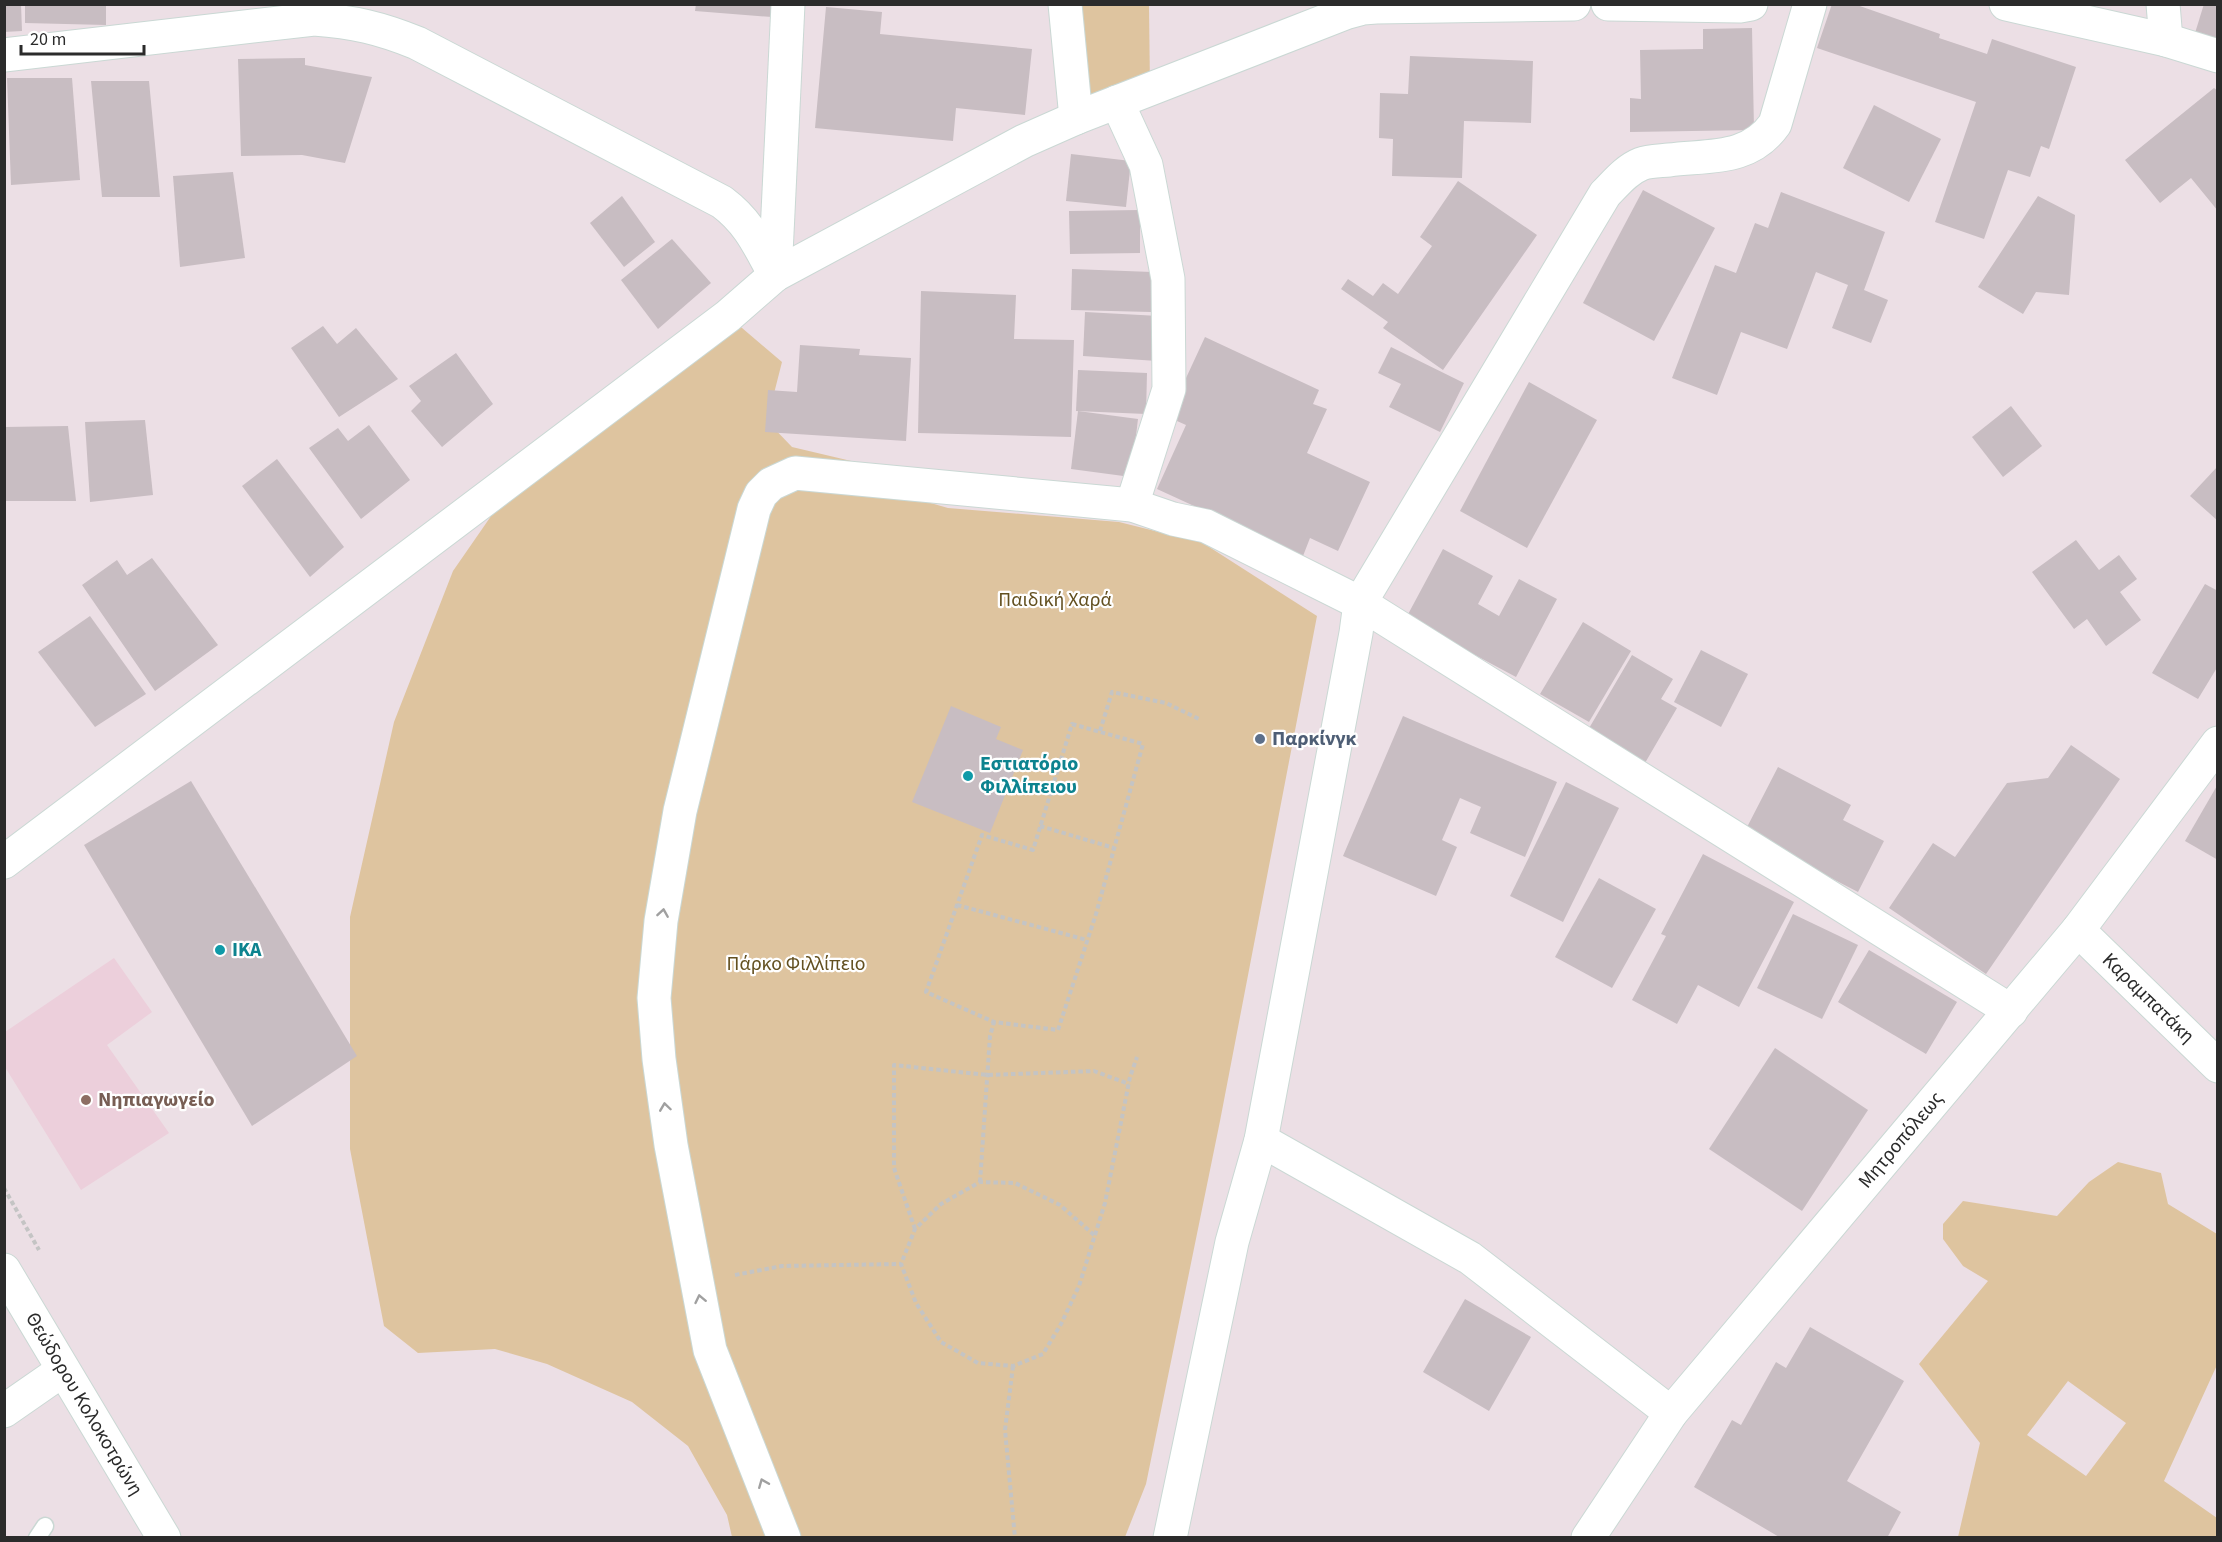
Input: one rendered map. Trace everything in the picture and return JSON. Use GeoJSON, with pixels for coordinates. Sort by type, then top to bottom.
{"type":"FeatureCollection","features":[{"type":"Feature","properties":{"kind":"street"},"geometry":{"type":"LineString","coordinates":[[775,275],[788,4]]}},
{"type":"Feature","properties":{"kind":"street"},"geometry":{"type":"LineString","coordinates":[[1065,4],[1076,118]]}},
{"type":"Feature","properties":{"kind":"street"},"geometry":{"type":"LineString","coordinates":[[4,862],[728,316],[775,275],[1024,141],[1076,118],[1363,8],[1574,4]]}},
{"type":"Feature","properties":{"kind":"street"},"geometry":{"type":"LineString","coordinates":[[1608,4],[1740,6],[1751,4]]}},
{"type":"Feature","properties":{"kind":"street"},"geometry":{"type":"LineString","coordinates":[[1170,1538],[1232,1242],[1261,1140],[1360,603],[1605,194],[1625,173],[1642,164],[1741,152],[1757,144],[1767,135],[1774,124],[1810,4]]}},
{"type":"Feature","properties":{"kind":"street"},"geometry":{"type":"LineString","coordinates":[[2006,4],[2166,40],[2217,56]]}},
{"type":"Feature","properties":{"kind":"street"},"geometry":{"type":"LineString","coordinates":[[2163,4],[2166,40]]}},
{"type":"Feature","properties":{"kind":"street"},"geometry":{"type":"LineString","coordinates":[[4,56],[314,19],[349,22],[382,29],[417,43],[722,202],[738,214],[744,222],[775,275]]}},
{"type":"Feature","properties":{"kind":"street"},"geometry":{"type":"LineString","coordinates":[[1117,102],[1146,165],[1168,279],[1169,389],[1132,505]]}},
{"type":"Feature","properties":{"kind":"street"},"geometry":{"type":"LineString","coordinates":[[784,1538],[710,1350],[671,1145],[659,1059],[654,998],[661,921],[680,811],[754,509],[761,494],[771,484],[795,473],[1132,505],[1173,519],[1206,526],[1360,603],[2011,1011]]}},
{"type":"Feature","properties":{"kind":"street","name":"Μητροπόλεως"},"geometry":{"type":"LineString","coordinates":[[1588,1538],[1671,1413],[2078,930],[2217,743]]}},
{"type":"Feature","properties":{"kind":"street","name":"Καραμπατάκη"},"geometry":{"type":"LineString","coordinates":[[2078,930],[2217,1066]]}},
{"type":"Feature","properties":{"kind":"street"},"geometry":{"type":"LineString","coordinates":[[1261,1140],[1470,1258],[1671,1413]]}},
{"type":"Feature","properties":{"kind":"street","name":"Θεώδορου Κολοκοτρώνη"},"geometry":{"type":"LineString","coordinates":[[4,1270],[164,1538]]}},
{"type":"Feature","properties":{"kind":"street"},"geometry":{"type":"LineString","coordinates":[[4,1411],[63,1370]]}},
{"type":"Feature","properties":{"kind":"path"},"geometry":{"type":"LineString","coordinates":[[1100,731],[1112,692],[1166,703],[1201,720]]}},
{"type":"Feature","properties":{"kind":"path"},"geometry":{"type":"LineString","coordinates":[[1072,724],[1100,731],[1143,744],[1087,940],[1058,1030],[994,1022],[926,992],[981,835],[1033,850],[1072,724]]}},
{"type":"Feature","properties":{"kind":"path"},"geometry":{"type":"LineString","coordinates":[[1040,826],[1114,848]]}},
{"type":"Feature","properties":{"kind":"path"},"geometry":{"type":"LineString","coordinates":[[957,905],[1087,940]]}},
{"type":"Feature","properties":{"kind":"path"},"geometry":{"type":"LineString","coordinates":[[980,1182],[990,1036],[994,1022]]}},
{"type":"Feature","properties":{"kind":"path"},"geometry":{"type":"LineString","coordinates":[[1094,1235],[1059,1205],[1015,1183],[980,1182],[941,1204],[915,1229],[901,1264],[916,1303],[941,1342],[978,1363],[1013,1366],[1043,1354],[1061,1324],[1079,1286],[1105,1203],[1129,1084],[1137,1058]]}},
{"type":"Feature","properties":{"kind":"path"},"geometry":{"type":"LineString","coordinates":[[915,1229],[894,1168],[894,1065],[987,1075],[1094,1071],[1129,1084]]}},
{"type":"Feature","properties":{"kind":"path"},"geometry":{"type":"LineString","coordinates":[[697,1289],[732,1275],[782,1266],[901,1264]]}},
{"type":"Feature","properties":{"kind":"path"},"geometry":{"type":"LineString","coordinates":[[1013,1366],[1005,1430],[1015,1538]]}},
{"type":"Feature","properties":{"kind":"shaded area","name":"Νηπιαγωγείο"},"geometry":{"type":"Polygon","coordinates":[[[114,958],[152,1012],[107,1045],[169,1133],[81,1190],[5,1067],[5,1032],[114,958]]]}},
{"type":"Feature","properties":{"kind":"green space"},"geometry":{"type":"Polygon","coordinates":[[[1065,5],[1149,5],[1150,90],[1076,118],[1065,5]]]}},
{"type":"Feature","properties":{"kind":"green space","name":"Πάρκο Φιλλίπειο"},"geometry":{"type":"Polygon","coordinates":[[[728,316],[782,362],[767,421],[792,447],[885,469],[906,496],[948,508],[1119,522],[1203,543],[1317,616],[1220,1121],[1146,1484],[1125,1537],[732,1537],[727,1515],[688,1446],[632,1402],[547,1364],[495,1349],[418,1353],[384,1326],[350,1149],[350,917],[394,722],[453,571],[523,470],[728,316]]]}},
{"type":"Feature","properties":{"kind":"green space"},"geometry":{"type":"Polygon","coordinates":[[[2118,1162],[2161,1173],[2168,1204],[2217,1234],[2217,1365],[2164,1481],[2217,1518],[2217,1537],[1958,1537],[1980,1443],[1919,1364],[1988,1281],[1963,1266],[1943,1239],[1943,1224],[1963,1201],[2057,1216],[2089,1182],[2118,1162]],[[2068,1381],[2027,1435],[2086,1476],[2126,1423],[2068,1381]]]}},
{"type":"Feature","properties":{"kind":"building"},"geometry":{"type":"Polygon","coordinates":[[[4,4],[21,4],[22,31],[4,32],[4,4]]]}},
{"type":"Feature","properties":{"kind":"building"},"geometry":{"type":"Polygon","coordinates":[[[25,4],[106,4],[106,25],[25,23],[25,4]]]}},
{"type":"Feature","properties":{"kind":"building"},"geometry":{"type":"Polygon","coordinates":[[[696,4],[773,4],[772,17],[695,11],[696,4]]]}},
{"type":"Feature","properties":{"kind":"building"},"geometry":{"type":"Polygon","coordinates":[[[1832,4],[1854,4],[1940,34],[1939,38],[1987,54],[1992,39],[2076,67],[2049,149],[2041,146],[2030,177],[2008,170],[1984,239],[1935,222],[1976,102],[1817,48],[1832,4]]]}},
{"type":"Feature","properties":{"kind":"building"},"geometry":{"type":"Polygon","coordinates":[[[2204,4],[2218,4],[2218,39],[2195,33],[2204,4]]]}},
{"type":"Feature","properties":{"kind":"building"},"geometry":{"type":"Polygon","coordinates":[[[826,7],[882,12],[880,34],[1032,49],[1025,115],[956,108],[953,141],[815,128],[826,7]]]}},
{"type":"Feature","properties":{"kind":"building"},"geometry":{"type":"Polygon","coordinates":[[[1752,28],[1754,130],[1630,132],[1630,98],[1641,99],[1640,50],[1703,49],[1703,29],[1752,28]]]}},
{"type":"Feature","properties":{"kind":"building"},"geometry":{"type":"Polygon","coordinates":[[[1410,56],[1533,61],[1531,123],[1464,121],[1462,178],[1392,176],[1393,139],[1379,138],[1380,93],[1408,94],[1410,56]]]}},
{"type":"Feature","properties":{"kind":"building"},"geometry":{"type":"Polygon","coordinates":[[[305,58],[305,65],[372,77],[345,163],[302,155],[241,156],[238,59],[305,58]]]}},
{"type":"Feature","properties":{"kind":"building"},"geometry":{"type":"Polygon","coordinates":[[[7,78],[72,78],[80,180],[11,185],[7,78]]]}},
{"type":"Feature","properties":{"kind":"building"},"geometry":{"type":"Polygon","coordinates":[[[91,81],[149,81],[160,197],[102,197],[91,81]]]}},
{"type":"Feature","properties":{"kind":"building"},"geometry":{"type":"Polygon","coordinates":[[[2214,88],[2218,91],[2218,211],[2191,178],[2160,203],[2125,160],[2214,88]]]}},
{"type":"Feature","properties":{"kind":"building"},"geometry":{"type":"Polygon","coordinates":[[[1874,105],[1941,139],[1909,202],[1843,168],[1874,105]]]}},
{"type":"Feature","properties":{"kind":"building"},"geometry":{"type":"Polygon","coordinates":[[[1071,154],[1131,161],[1126,207],[1066,201],[1071,154]]]}},
{"type":"Feature","properties":{"kind":"building"},"geometry":{"type":"Polygon","coordinates":[[[233,172],[245,258],[180,267],[173,176],[233,172]]]}},
{"type":"Feature","properties":{"kind":"building"},"geometry":{"type":"Polygon","coordinates":[[[1458,181],[1537,235],[1443,370],[1383,328],[1388,322],[1341,289],[1348,279],[1373,296],[1383,283],[1398,294],[1432,246],[1420,237],[1458,181]]]}},
{"type":"Feature","properties":{"kind":"building"},"geometry":{"type":"Polygon","coordinates":[[[1643,190],[1715,228],[1654,341],[1583,303],[1643,190]]]}},
{"type":"Feature","properties":{"kind":"building"},"geometry":{"type":"Polygon","coordinates":[[[1781,192],[1885,232],[1864,290],[1888,300],[1871,343],[1832,328],[1848,285],[1816,272],[1787,349],[1741,332],[1717,395],[1672,378],[1715,265],[1736,273],[1755,223],[1768,228],[1781,192]]]}},
{"type":"Feature","properties":{"kind":"building"},"geometry":{"type":"Polygon","coordinates":[[[622,196],[655,242],[624,267],[590,223],[622,196]]]}},
{"type":"Feature","properties":{"kind":"building"},"geometry":{"type":"Polygon","coordinates":[[[2038,196],[2075,215],[2069,295],[2036,292],[2023,314],[1978,287],[2038,196]]]}},
{"type":"Feature","properties":{"kind":"building"},"geometry":{"type":"Polygon","coordinates":[[[1140,210],[1140,253],[1070,254],[1069,211],[1140,210]]]}},
{"type":"Feature","properties":{"kind":"building"},"geometry":{"type":"Polygon","coordinates":[[[672,239],[711,283],[658,329],[621,280],[672,239]]]}},
{"type":"Feature","properties":{"kind":"building"},"geometry":{"type":"Polygon","coordinates":[[[1072,269],[1152,272],[1151,312],[1071,310],[1072,269]]]}},
{"type":"Feature","properties":{"kind":"building"},"geometry":{"type":"Polygon","coordinates":[[[921,291],[1016,295],[1014,339],[1074,340],[1071,437],[918,433],[921,291]]]}},
{"type":"Feature","properties":{"kind":"building"},"geometry":{"type":"Polygon","coordinates":[[[1085,312],[1159,316],[1157,361],[1083,356],[1085,312]]]}},
{"type":"Feature","properties":{"kind":"building"},"geometry":{"type":"Polygon","coordinates":[[[323,326],[337,344],[356,328],[398,379],[339,417],[291,348],[323,326]]]}},
{"type":"Feature","properties":{"kind":"building"},"geometry":{"type":"Polygon","coordinates":[[[1205,337],[1319,390],[1313,404],[1327,409],[1307,453],[1370,482],[1338,551],[1310,538],[1303,556],[1157,489],[1186,425],[1168,417],[1205,337]]]}},
{"type":"Feature","properties":{"kind":"building"},"geometry":{"type":"Polygon","coordinates":[[[800,345],[860,349],[859,355],[911,358],[906,441],[765,432],[768,390],[797,392],[800,345]]]}},
{"type":"Feature","properties":{"kind":"building"},"geometry":{"type":"Polygon","coordinates":[[[1391,347],[1464,383],[1440,432],[1389,407],[1401,384],[1378,373],[1391,347]]]}},
{"type":"Feature","properties":{"kind":"building"},"geometry":{"type":"Polygon","coordinates":[[[456,353],[493,404],[442,447],[411,411],[421,401],[409,386],[456,353]]]}},
{"type":"Feature","properties":{"kind":"building"},"geometry":{"type":"Polygon","coordinates":[[[1078,370],[1147,373],[1146,414],[1076,411],[1078,370]]]}},
{"type":"Feature","properties":{"kind":"building"},"geometry":{"type":"Polygon","coordinates":[[[1529,382],[1597,420],[1527,548],[1460,511],[1529,382]]]}},
{"type":"Feature","properties":{"kind":"building"},"geometry":{"type":"Polygon","coordinates":[[[2011,406],[2042,446],[2003,477],[1972,437],[2011,406]]]}},
{"type":"Feature","properties":{"kind":"building"},"geometry":{"type":"Polygon","coordinates":[[[1078,411],[1138,419],[1131,477],[1071,469],[1078,411]]]}},
{"type":"Feature","properties":{"kind":"building"},"geometry":{"type":"Polygon","coordinates":[[[145,420],[153,495],[90,502],[85,422],[145,420]]]}},
{"type":"Feature","properties":{"kind":"building"},"geometry":{"type":"Polygon","coordinates":[[[369,425],[410,480],[361,519],[309,448],[338,428],[348,441],[369,425]]]}},
{"type":"Feature","properties":{"kind":"building"},"geometry":{"type":"Polygon","coordinates":[[[68,426],[76,501],[4,501],[5,427],[68,426]]]}},
{"type":"Feature","properties":{"kind":"building"},"geometry":{"type":"Polygon","coordinates":[[[277,459],[344,547],[310,577],[242,486],[277,459]]]}},
{"type":"Feature","properties":{"kind":"building"},"geometry":{"type":"Polygon","coordinates":[[[2218,466],[2218,521],[2190,496],[2218,466]]]}},
{"type":"Feature","properties":{"kind":"building"},"geometry":{"type":"Polygon","coordinates":[[[2076,540],[2099,570],[2119,555],[2137,579],[2120,592],[2141,620],[2106,646],[2087,619],[2074,629],[2032,572],[2076,540]]]}},
{"type":"Feature","properties":{"kind":"building"},"geometry":{"type":"Polygon","coordinates":[[[1443,549],[1493,576],[1478,604],[1499,616],[1519,579],[1557,599],[1516,677],[1406,618],[1443,549]]]}},
{"type":"Feature","properties":{"kind":"building"},"geometry":{"type":"Polygon","coordinates":[[[152,558],[218,645],[155,691],[82,585],[117,560],[127,575],[152,558]]]}},
{"type":"Feature","properties":{"kind":"building"},"geometry":{"type":"Polygon","coordinates":[[[2205,584],[2218,591],[2218,666],[2198,699],[2152,673],[2205,584]]]}},
{"type":"Feature","properties":{"kind":"building"},"geometry":{"type":"Polygon","coordinates":[[[90,616],[146,694],[95,727],[38,652],[90,616]]]}},
{"type":"Feature","properties":{"kind":"building"},"geometry":{"type":"Polygon","coordinates":[[[1583,622],[1631,651],[1589,722],[1540,694],[1583,622]]]}},
{"type":"Feature","properties":{"kind":"building"},"geometry":{"type":"Polygon","coordinates":[[[1701,650],[1748,674],[1721,727],[1674,702],[1701,650]]]}},
{"type":"Feature","properties":{"kind":"building"},"geometry":{"type":"Polygon","coordinates":[[[1632,655],[1673,679],[1661,699],[1677,708],[1645,763],[1588,730],[1632,655]]]}},
{"type":"Feature","properties":{"kind":"building","name":"Εστιατόριο Φιλλίπειου"},"geometry":{"type":"Polygon","coordinates":[[[951,706],[1001,727],[996,739],[1023,750],[990,833],[912,802],[951,706]]]}},
{"type":"Feature","properties":{"kind":"building"},"geometry":{"type":"Polygon","coordinates":[[[1403,716],[1557,782],[1525,857],[1470,833],[1481,807],[1460,798],[1442,840],[1457,847],[1436,896],[1343,856],[1403,716]]]}},
{"type":"Feature","properties":{"kind":"building"},"geometry":{"type":"Polygon","coordinates":[[[2071,745],[2120,779],[1986,974],[1889,908],[1933,843],[1955,857],[2007,783],[2048,778],[2071,745]]]}},
{"type":"Feature","properties":{"kind":"building"},"geometry":{"type":"Polygon","coordinates":[[[1778,767],[1851,805],[1843,820],[1884,841],[1858,892],[1744,833],[1778,767]]]}},
{"type":"Feature","properties":{"kind":"building","name":"ΙΚΑ"},"geometry":{"type":"Polygon","coordinates":[[[191,781],[357,1056],[252,1126],[84,845],[191,781]]]}},
{"type":"Feature","properties":{"kind":"building"},"geometry":{"type":"Polygon","coordinates":[[[1566,782],[1619,808],[1563,922],[1510,896],[1566,782]]]}},
{"type":"Feature","properties":{"kind":"building"},"geometry":{"type":"Polygon","coordinates":[[[2218,784],[2218,860],[2185,841],[2218,784]]]}},
{"type":"Feature","properties":{"kind":"building"},"geometry":{"type":"Polygon","coordinates":[[[1703,854],[1794,902],[1739,1007],[1698,985],[1677,1024],[1632,1000],[1666,936],[1661,934],[1703,854]]]}},
{"type":"Feature","properties":{"kind":"building"},"geometry":{"type":"Polygon","coordinates":[[[1599,878],[1656,909],[1612,988],[1555,957],[1599,878]]]}},
{"type":"Feature","properties":{"kind":"building"},"geometry":{"type":"Polygon","coordinates":[[[1793,914],[1858,945],[1822,1019],[1757,988],[1793,914]]]}},
{"type":"Feature","properties":{"kind":"building"},"geometry":{"type":"Polygon","coordinates":[[[1869,950],[1957,1002],[1926,1054],[1838,1002],[1869,950]]]}},
{"type":"Feature","properties":{"kind":"building"},"geometry":{"type":"Polygon","coordinates":[[[1775,1048],[1868,1110],[1802,1211],[1709,1149],[1775,1048]]]}},
{"type":"Feature","properties":{"kind":"building"},"geometry":{"type":"Polygon","coordinates":[[[1465,1299],[1531,1337],[1489,1411],[1423,1372],[1465,1299]]]}},
{"type":"Feature","properties":{"kind":"building"},"geometry":{"type":"Polygon","coordinates":[[[1810,1327],[1904,1381],[1847,1481],[1901,1512],[1887,1538],[1781,1538],[1694,1487],[1732,1420],[1741,1425],[1776,1362],[1786,1368],[1810,1327]]]}},
{"type":"Feature","properties":{"kind":"place","name":"Παρκίνγκ"},"geometry":{"type":"Point","coordinates":[1260,739]}},
{"type":"Feature","properties":{"kind":"place","name":"Εστιατόριο Φιλλίπειου"},"geometry":{"type":"Point","coordinates":[968,776]}},
{"type":"Feature","properties":{"kind":"place","name":"ΙΚΑ"},"geometry":{"type":"Point","coordinates":[220,950]}},
{"type":"Feature","properties":{"kind":"place","name":"Νηπιαγωγείο"},"geometry":{"type":"Point","coordinates":[86,1100]}},
{"type":"Feature","properties":{"kind":"park label","name":"Παιδική Χαρά"},"geometry":{"type":"Point","coordinates":[1055,600]}}]}
